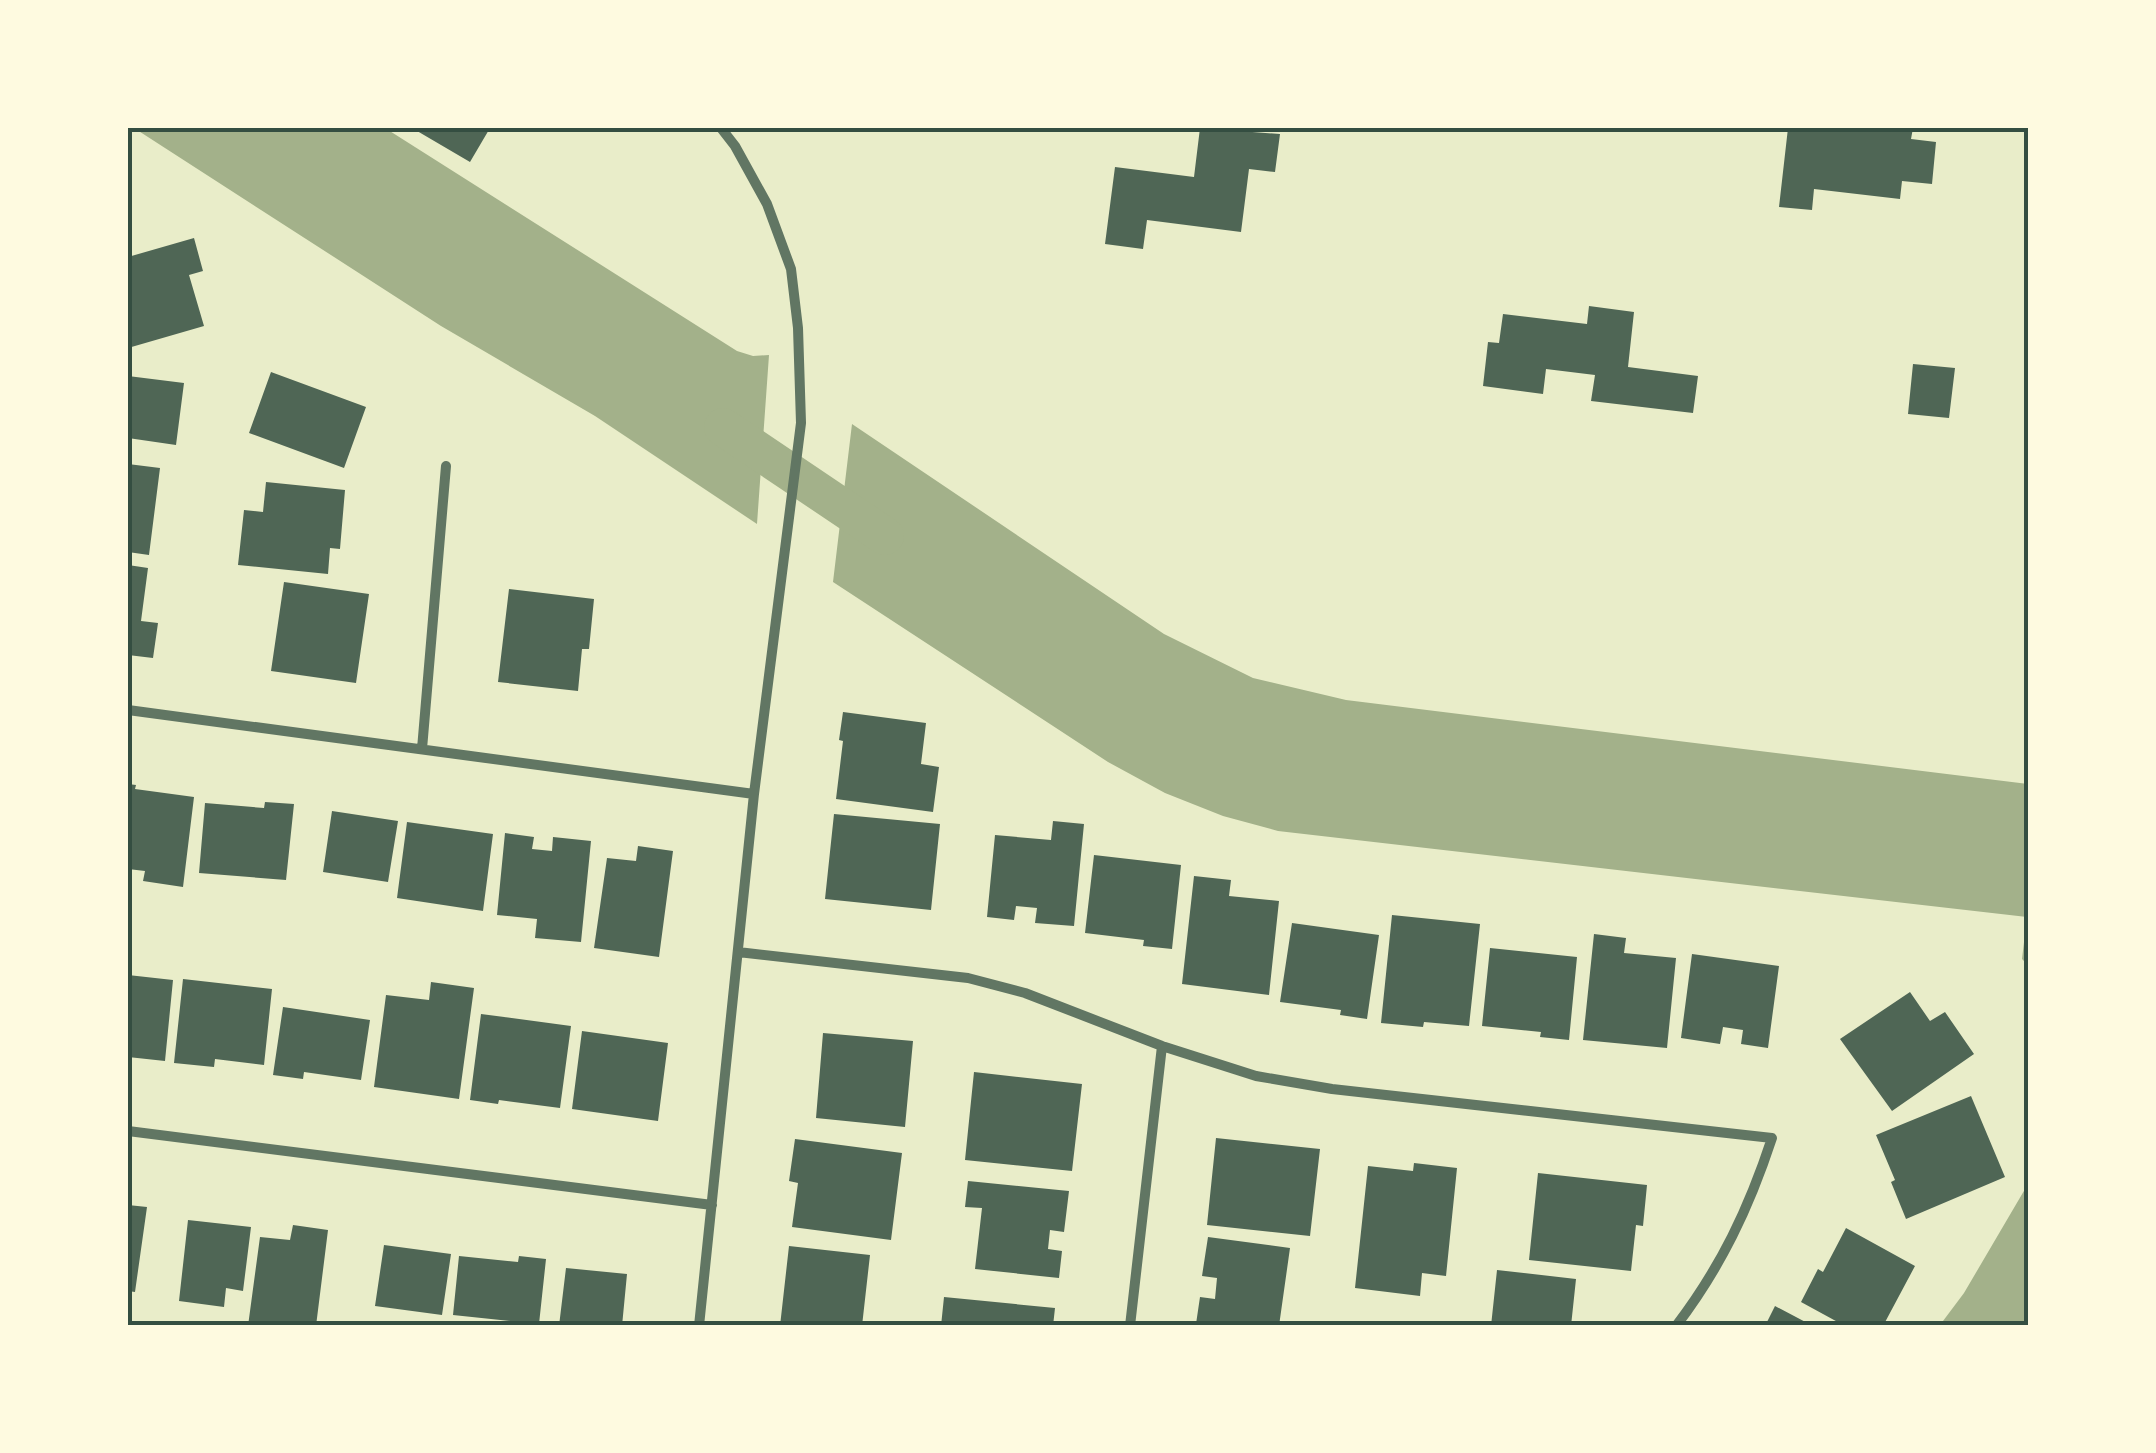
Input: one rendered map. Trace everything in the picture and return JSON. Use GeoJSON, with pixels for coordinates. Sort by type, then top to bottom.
{"type":"FeatureCollection","features":[{"type":"Feature","properties":{"kind":"street"},"geometry":{"type":"LineString","coordinates":[[698,1326],[754,794],[801,423],[800,359],[791,269],[768,204],[721,128]]}},
{"type":"Feature","properties":{"kind":"street"},"geometry":{"type":"LineString","coordinates":[[422,749],[446,466]]}},
{"type":"Feature","properties":{"kind":"street"},"geometry":{"type":"LineString","coordinates":[[128,710],[754,794]]}},
{"type":"Feature","properties":{"kind":"street"},"geometry":{"type":"LineString","coordinates":[[738,952],[968,978],[1025,992],[1162,1046],[1256,1076],[1332,1089],[1772,1138],[1753,1197],[1706,1286],[1676,1326]]}},
{"type":"Feature","properties":{"kind":"street"},"geometry":{"type":"LineString","coordinates":[[1130,1326],[1162,1046]]}},
{"type":"Feature","properties":{"kind":"street"},"geometry":{"type":"LineString","coordinates":[[128,1131],[712,1204]]}},
{"type":"Feature","properties":{"kind":"shaded area"},"geometry":{"type":"Polygon","coordinates":[[[134,128],[385,128],[737,351],[769,355],[757,524],[595,416],[441,326],[134,128]]]}},
{"type":"Feature","properties":{"kind":"shaded area"},"geometry":{"type":"Polygon","coordinates":[[[852,424],[1164,634],[1253,678],[1346,700],[2028,784],[2028,965],[2022,959],[2027,917],[1278,831],[1223,816],[1165,793],[1108,762],[833,582],[852,424]]]}},
{"type":"Feature","properties":{"kind":"shaded area"},"geometry":{"type":"Polygon","coordinates":[[[2028,1184],[2028,1325],[1940,1325],[1964,1293],[2028,1184]]]}},
{"type":"Feature","properties":{"kind":"building"},"geometry":{"type":"Polygon","coordinates":[[[412,128],[490,128],[470,162],[412,128]]]}},
{"type":"Feature","properties":{"kind":"building"},"geometry":{"type":"Polygon","coordinates":[[[1200,128],[1280,134],[1275,172],[1249,169],[1241,232],[1147,220],[1143,249],[1105,244],[1115,167],[1194,177],[1200,128]]]}},
{"type":"Feature","properties":{"kind":"building"},"geometry":{"type":"Polygon","coordinates":[[[1788,128],[1913,128],[1911,139],[1936,142],[1932,184],[1902,181],[1900,199],[1814,189],[1812,210],[1779,207],[1788,128]]]}},
{"type":"Feature","properties":{"kind":"building"},"geometry":{"type":"Polygon","coordinates":[[[194,238],[203,271],[189,275],[204,326],[128,348],[128,257],[194,238]]]}},
{"type":"Feature","properties":{"kind":"building"},"geometry":{"type":"Polygon","coordinates":[[[1589,306],[1634,312],[1628,367],[1698,376],[1693,413],[1591,401],[1595,375],[1546,369],[1543,394],[1483,386],[1488,342],[1499,343],[1503,314],[1587,324],[1589,306]]]}},
{"type":"Feature","properties":{"kind":"building"},"geometry":{"type":"Polygon","coordinates":[[[1913,364],[1955,368],[1949,418],[1908,414],[1913,364]]]}},
{"type":"Feature","properties":{"kind":"building"},"geometry":{"type":"Polygon","coordinates":[[[271,372],[366,407],[344,468],[249,433],[271,372]]]}},
{"type":"Feature","properties":{"kind":"building"},"geometry":{"type":"Polygon","coordinates":[[[128,376],[184,383],[176,445],[128,438],[128,376]]]}},
{"type":"Feature","properties":{"kind":"building"},"geometry":{"type":"Polygon","coordinates":[[[128,464],[160,468],[149,555],[128,552],[128,464]]]}},
{"type":"Feature","properties":{"kind":"building"},"geometry":{"type":"Polygon","coordinates":[[[266,482],[345,490],[340,549],[330,548],[328,574],[238,565],[244,510],[263,512],[266,482]]]}},
{"type":"Feature","properties":{"kind":"building"},"geometry":{"type":"Polygon","coordinates":[[[128,565],[148,568],[141,621],[158,623],[153,658],[128,655],[128,565]]]}},
{"type":"Feature","properties":{"kind":"building"},"geometry":{"type":"Polygon","coordinates":[[[284,582],[369,594],[356,683],[271,671],[284,582]]]}},
{"type":"Feature","properties":{"kind":"building"},"geometry":{"type":"Polygon","coordinates":[[[509,589],[594,599],[589,649],[582,649],[578,691],[498,682],[509,589]]]}},
{"type":"Feature","properties":{"kind":"building"},"geometry":{"type":"Polygon","coordinates":[[[843,712],[926,723],[921,764],[939,767],[933,812],[836,799],[843,712]]]}},
{"type":"Feature","properties":{"kind":"building"},"geometry":{"type":"Polygon","coordinates":[[[128,784],[136,785],[135,789],[194,797],[183,887],[143,881],[145,871],[128,869],[128,784]]]}},
{"type":"Feature","properties":{"kind":"building"},"geometry":{"type":"Polygon","coordinates":[[[265,802],[294,804],[286,880],[199,873],[205,803],[264,808],[265,802]]]}},
{"type":"Feature","properties":{"kind":"building"},"geometry":{"type":"Polygon","coordinates":[[[332,811],[398,821],[388,882],[323,872],[332,811]]]}},
{"type":"Feature","properties":{"kind":"building"},"geometry":{"type":"Polygon","coordinates":[[[834,814],[940,824],[931,910],[825,899],[834,814]]]}},
{"type":"Feature","properties":{"kind":"building"},"geometry":{"type":"Polygon","coordinates":[[[1053,821],[1084,824],[1074,926],[1035,923],[1037,908],[1016,906],[1014,920],[987,917],[995,835],[1051,840],[1053,821]]]}},
{"type":"Feature","properties":{"kind":"building"},"geometry":{"type":"Polygon","coordinates":[[[407,822],[493,834],[483,911],[397,898],[407,822]]]}},
{"type":"Feature","properties":{"kind":"building"},"geometry":{"type":"Polygon","coordinates":[[[505,833],[534,837],[532,849],[552,851],[553,837],[591,841],[581,942],[535,938],[537,919],[497,915],[505,833]]]}},
{"type":"Feature","properties":{"kind":"building"},"geometry":{"type":"Polygon","coordinates":[[[638,846],[673,851],[659,957],[594,948],[607,858],[636,861],[638,846]]]}},
{"type":"Feature","properties":{"kind":"building"},"geometry":{"type":"Polygon","coordinates":[[[1094,855],[1181,865],[1172,949],[1143,946],[1144,940],[1085,933],[1094,855]]]}},
{"type":"Feature","properties":{"kind":"building"},"geometry":{"type":"Polygon","coordinates":[[[1194,876],[1231,880],[1229,896],[1279,901],[1269,995],[1182,984],[1194,876]]]}},
{"type":"Feature","properties":{"kind":"building"},"geometry":{"type":"Polygon","coordinates":[[[1392,915],[1480,924],[1469,1026],[1381,1023],[1392,915]]]}},
{"type":"Feature","properties":{"kind":"building"},"geometry":{"type":"Polygon","coordinates":[[[1292,923],[1379,935],[1367,1019],[1340,1015],[1341,1010],[1280,1002],[1292,923]]]}},
{"type":"Feature","properties":{"kind":"building"},"geometry":{"type":"Polygon","coordinates":[[[1594,934],[1626,938],[1624,953],[1676,958],[1667,1048],[1583,1040],[1594,934]]]}},
{"type":"Feature","properties":{"kind":"building"},"geometry":{"type":"Polygon","coordinates":[[[1490,948],[1577,957],[1569,1040],[1540,1037],[1541,1032],[1482,1026],[1490,948]]]}},
{"type":"Feature","properties":{"kind":"building"},"geometry":{"type":"Polygon","coordinates":[[[1692,954],[1779,966],[1768,1048],[1741,1044],[1743,1030],[1723,1027],[1720,1044],[1681,1038],[1692,954]]]}},
{"type":"Feature","properties":{"kind":"building"},"geometry":{"type":"Polygon","coordinates":[[[128,975],[173,980],[165,1061],[128,1057],[128,975]]]}},
{"type":"Feature","properties":{"kind":"building"},"geometry":{"type":"Polygon","coordinates":[[[183,979],[272,989],[264,1065],[215,1059],[214,1067],[174,1063],[183,979]]]}},
{"type":"Feature","properties":{"kind":"building"},"geometry":{"type":"Polygon","coordinates":[[[431,982],[474,988],[459,1099],[374,1087],[386,995],[429,1000],[431,982]]]}},
{"type":"Feature","properties":{"kind":"building"},"geometry":{"type":"Polygon","coordinates":[[[1910,992],[1930,1021],[1945,1012],[1974,1054],[1892,1111],[1840,1039],[1910,992]]]}},
{"type":"Feature","properties":{"kind":"building"},"geometry":{"type":"Polygon","coordinates":[[[283,1007],[370,1020],[361,1080],[304,1072],[303,1079],[273,1075],[283,1007]]]}},
{"type":"Feature","properties":{"kind":"building"},"geometry":{"type":"Polygon","coordinates":[[[481,1014],[571,1026],[560,1108],[470,1100],[481,1014]]]}},
{"type":"Feature","properties":{"kind":"building"},"geometry":{"type":"Polygon","coordinates":[[[582,1031],[668,1043],[658,1121],[572,1109],[582,1031]]]}},
{"type":"Feature","properties":{"kind":"building"},"geometry":{"type":"Polygon","coordinates":[[[823,1033],[913,1041],[905,1127],[816,1118],[823,1033]]]}},
{"type":"Feature","properties":{"kind":"building"},"geometry":{"type":"Polygon","coordinates":[[[974,1072],[1082,1084],[1072,1171],[965,1160],[974,1072]]]}},
{"type":"Feature","properties":{"kind":"building"},"geometry":{"type":"Polygon","coordinates":[[[1971,1096],[2005,1177],[1906,1219],[1876,1135],[1971,1096]]]}},
{"type":"Feature","properties":{"kind":"building"},"geometry":{"type":"Polygon","coordinates":[[[1216,1138],[1320,1149],[1310,1236],[1207,1225],[1216,1138]]]}},
{"type":"Feature","properties":{"kind":"building"},"geometry":{"type":"Polygon","coordinates":[[[795,1139],[902,1153],[891,1240],[792,1227],[798,1183],[789,1181],[795,1139]]]}},
{"type":"Feature","properties":{"kind":"building"},"geometry":{"type":"Polygon","coordinates":[[[1414,1163],[1457,1168],[1446,1276],[1422,1273],[1420,1296],[1355,1288],[1368,1166],[1413,1171],[1414,1163]]]}},
{"type":"Feature","properties":{"kind":"building"},"geometry":{"type":"Polygon","coordinates":[[[1538,1173],[1647,1185],[1643,1226],[1636,1225],[1631,1271],[1529,1260],[1538,1173]]]}},
{"type":"Feature","properties":{"kind":"building"},"geometry":{"type":"Polygon","coordinates":[[[968,1181],[1069,1191],[1064,1232],[1050,1230],[1048,1249],[1062,1251],[1059,1278],[975,1269],[982,1208],[965,1207],[968,1181]]]}},
{"type":"Feature","properties":{"kind":"building"},"geometry":{"type":"Polygon","coordinates":[[[128,1205],[147,1207],[135,1292],[128,1291],[128,1205]]]}},
{"type":"Feature","properties":{"kind":"building"},"geometry":{"type":"Polygon","coordinates":[[[188,1220],[251,1227],[243,1291],[226,1288],[224,1307],[179,1301],[188,1220]]]}},
{"type":"Feature","properties":{"kind":"building"},"geometry":{"type":"Polygon","coordinates":[[[293,1225],[328,1230],[316,1326],[248,1326],[260,1237],[290,1240],[293,1225]]]}},
{"type":"Feature","properties":{"kind":"building"},"geometry":{"type":"Polygon","coordinates":[[[1846,1228],[1915,1266],[1883,1326],[1845,1326],[1801,1302],[1818,1269],[1823,1272],[1846,1228]]]}},
{"type":"Feature","properties":{"kind":"building"},"geometry":{"type":"Polygon","coordinates":[[[1208,1237],[1290,1248],[1279,1326],[1196,1324],[1200,1297],[1215,1299],[1217,1278],[1202,1276],[1208,1237]]]}},
{"type":"Feature","properties":{"kind":"building"},"geometry":{"type":"Polygon","coordinates":[[[384,1245],[451,1254],[442,1315],[375,1306],[384,1245]]]}},
{"type":"Feature","properties":{"kind":"building"},"geometry":{"type":"Polygon","coordinates":[[[789,1246],[870,1255],[862,1326],[780,1326],[789,1246]]]}},
{"type":"Feature","properties":{"kind":"building"},"geometry":{"type":"Polygon","coordinates":[[[459,1256],[518,1262],[519,1256],[546,1259],[539,1324],[453,1315],[459,1256]]]}},
{"type":"Feature","properties":{"kind":"building"},"geometry":{"type":"Polygon","coordinates":[[[566,1268],[627,1274],[622,1326],[559,1326],[566,1268]]]}},
{"type":"Feature","properties":{"kind":"building"},"geometry":{"type":"Polygon","coordinates":[[[1497,1270],[1576,1279],[1571,1326],[1491,1326],[1497,1270]]]}},
{"type":"Feature","properties":{"kind":"building"},"geometry":{"type":"Polygon","coordinates":[[[944,1297],[1055,1308],[1053,1326],[941,1326],[944,1297]]]}},
{"type":"Feature","properties":{"kind":"building"},"geometry":{"type":"Polygon","coordinates":[[[1775,1306],[1813,1326],[1765,1326],[1775,1306]]]}},
{"type":"Feature","properties":{"kind":"waterway"},"geometry":{"type":"LineString","coordinates":[[723,427],[885,536]]}}]}
